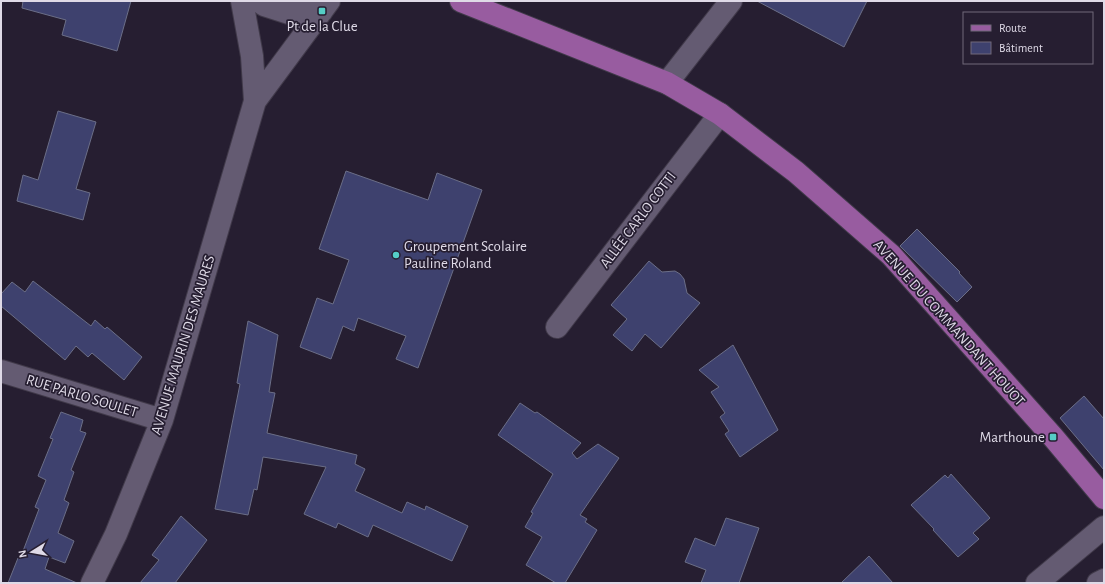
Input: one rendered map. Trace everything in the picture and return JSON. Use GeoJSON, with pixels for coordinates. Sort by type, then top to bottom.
{"type":"FeatureCollection","features":[{"type":"Feature","properties":{"kind":"main road","name":"AVENUE DU COMMANDANT HOUOT"},"geometry":{"type":"LineString","coordinates":[[461,1],[667,83],[720,114],[796,172],[891,255],[1053,437],[1104,498]]}},
{"type":"Feature","properties":{"kind":"street","name":"AVENUE MAURIN DES MAURES"},"geometry":{"type":"LineString","coordinates":[[92,583],[116,534],[162,420],[255,101],[252,56],[242,1]]}},
{"type":"Feature","properties":{"kind":"street","name":"AVENUE MAURIN DES MAURES"},"geometry":{"type":"LineString","coordinates":[[259,1],[264,5],[289,14],[326,6]]}},
{"type":"Feature","properties":{"kind":"street"},"geometry":{"type":"LineString","coordinates":[[667,83],[731,1]]}},
{"type":"Feature","properties":{"kind":"street","name":"AVENUE MAURIN DES MAURES"},"geometry":{"type":"LineString","coordinates":[[255,101],[326,6]]}},
{"type":"Feature","properties":{"kind":"street","name":"ALLÉE CARLO COTTI"},"geometry":{"type":"LineString","coordinates":[[557,327],[720,114]]}},
{"type":"Feature","properties":{"kind":"street","name":"RUE PARLO SOULET"},"geometry":{"type":"LineString","coordinates":[[1,371],[162,420]]}},
{"type":"Feature","properties":{"kind":"street"},"geometry":{"type":"LineString","coordinates":[[1038,583],[1104,527]]}},
{"type":"Feature","properties":{"kind":"street"},"geometry":{"type":"LineString","coordinates":[[1098,583],[1104,580]]}},
{"type":"Feature","properties":{"kind":"building"},"geometry":{"type":"Polygon","coordinates":[[[23,1],[131,1],[117,51],[62,35],[66,20],[22,8],[23,1]]]}},
{"type":"Feature","properties":{"kind":"building"},"geometry":{"type":"Polygon","coordinates":[[[757,1],[867,1],[844,47],[757,1]]]}},
{"type":"Feature","properties":{"kind":"building"},"geometry":{"type":"Polygon","coordinates":[[[58,111],[96,122],[76,189],[90,193],[83,220],[17,201],[23,175],[38,180],[58,111]]]}},
{"type":"Feature","properties":{"kind":"building","name":"Groupement Scolaire Pauline Roland"},"geometry":{"type":"Polygon","coordinates":[[[346,171],[428,200],[437,173],[482,190],[418,368],[396,359],[406,336],[358,318],[354,331],[343,326],[331,359],[300,347],[317,298],[333,304],[349,260],[319,249],[346,171]]]}},
{"type":"Feature","properties":{"kind":"building"},"geometry":{"type":"Polygon","coordinates":[[[917,229],[960,272],[959,273],[972,287],[957,302],[900,246],[917,229]]]}},
{"type":"Feature","properties":{"kind":"building"},"geometry":{"type":"Polygon","coordinates":[[[649,261],[662,272],[675,271],[680,274],[684,279],[687,293],[700,303],[661,348],[645,334],[632,351],[613,335],[627,319],[611,305],[649,261]]]}},
{"type":"Feature","properties":{"kind":"building"},"geometry":{"type":"Polygon","coordinates":[[[33,281],[91,326],[95,320],[105,329],[107,327],[142,357],[124,380],[92,353],[88,357],[76,346],[65,360],[1,306],[1,294],[12,282],[25,292],[33,281]]]}},
{"type":"Feature","properties":{"kind":"building"},"geometry":{"type":"Polygon","coordinates":[[[248,321],[278,335],[269,392],[275,393],[267,433],[357,455],[355,464],[365,469],[355,491],[402,513],[407,502],[425,510],[426,506],[468,526],[452,561],[373,525],[368,537],[338,523],[336,528],[304,514],[326,467],[263,457],[257,490],[254,489],[248,515],[215,509],[240,384],[237,383],[248,321]]]}},
{"type":"Feature","properties":{"kind":"building"},"geometry":{"type":"Polygon","coordinates":[[[733,345],[778,430],[740,457],[725,434],[729,431],[720,417],[725,413],[711,392],[719,387],[699,370],[733,345]]]}},
{"type":"Feature","properties":{"kind":"building"},"geometry":{"type":"Polygon","coordinates":[[[1084,396],[1104,419],[1104,470],[1060,418],[1084,396]]]}},
{"type":"Feature","properties":{"kind":"building"},"geometry":{"type":"Polygon","coordinates":[[[520,403],[535,413],[537,412],[581,443],[572,453],[577,459],[598,444],[619,458],[580,515],[587,519],[585,522],[597,530],[565,583],[556,583],[526,565],[542,537],[525,527],[533,513],[531,512],[553,474],[498,435],[520,403]]]}},
{"type":"Feature","properties":{"kind":"building"},"geometry":{"type":"Polygon","coordinates":[[[61,412],[83,420],[80,431],[86,433],[71,470],[74,472],[64,500],[69,503],[58,533],[74,541],[65,563],[49,557],[45,569],[77,583],[8,583],[18,558],[20,559],[39,509],[35,507],[46,480],[38,476],[53,439],[50,438],[61,412]]]}},
{"type":"Feature","properties":{"kind":"building"},"geometry":{"type":"Polygon","coordinates":[[[951,474],[990,518],[973,533],[979,539],[958,557],[911,505],[945,475],[948,478],[951,474]]]}},
{"type":"Feature","properties":{"kind":"building"},"geometry":{"type":"Polygon","coordinates":[[[181,516],[207,540],[175,583],[140,583],[159,560],[152,555],[181,516]]]}},
{"type":"Feature","properties":{"kind":"building"},"geometry":{"type":"Polygon","coordinates":[[[726,518],[759,528],[739,583],[701,583],[706,570],[685,562],[695,538],[715,546],[726,518]]]}},
{"type":"Feature","properties":{"kind":"building"},"geometry":{"type":"Polygon","coordinates":[[[869,556],[893,583],[841,583],[869,556]]]}},
{"type":"Feature","properties":{"kind":"place","name":"Pt de la Clue"},"geometry":{"type":"Point","coordinates":[322,11]}},
{"type":"Feature","properties":{"kind":"place","name":"Groupement Scolaire Pauline Roland"},"geometry":{"type":"Point","coordinates":[396,255]}},
{"type":"Feature","properties":{"kind":"place","name":"Marthoune"},"geometry":{"type":"Point","coordinates":[1053,437]}}]}
